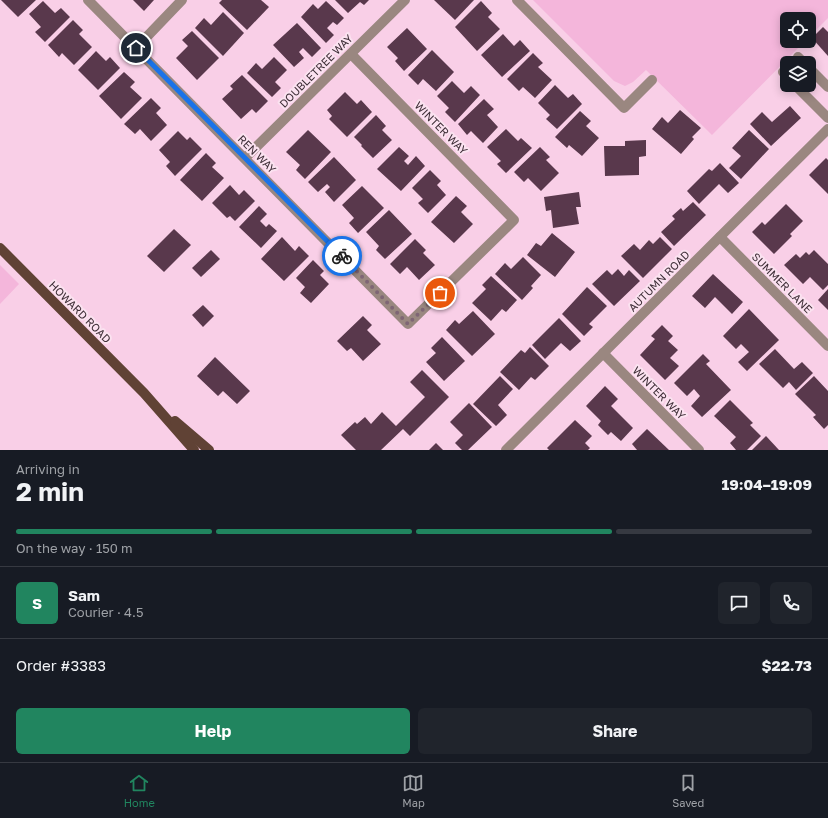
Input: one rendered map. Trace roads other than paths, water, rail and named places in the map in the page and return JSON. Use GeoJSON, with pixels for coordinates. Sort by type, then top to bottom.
{"type":"FeatureCollection","features":[{"type":"Feature","properties":{"kind":"main road","name":"HOWARD ROAD"},"geometry":{"type":"LineString","coordinates":[[0,248],[144,393],[194,450]]}},
{"type":"Feature","properties":{"kind":"main road","name":"HOWARD ROAD"},"geometry":{"type":"LineString","coordinates":[[144,393],[209,450]]}},
{"type":"Feature","properties":{"kind":"street","name":"REN WAY"},"geometry":{"type":"LineString","coordinates":[[88,0],[408,324]]}},
{"type":"Feature","properties":{"kind":"street"},"geometry":{"type":"LineString","coordinates":[[136,48],[182,0]]}},
{"type":"Feature","properties":{"kind":"street","name":"DOUBLETREE WAY"},"geometry":{"type":"LineString","coordinates":[[245,158],[405,0]]}},
{"type":"Feature","properties":{"kind":"street"},"geometry":{"type":"LineString","coordinates":[[516,0],[624,108],[652,80]]}},
{"type":"Feature","properties":{"kind":"street","name":"WINTER WAY"},"geometry":{"type":"LineString","coordinates":[[351,54],[514,220],[408,324]]}},
{"type":"Feature","properties":{"kind":"street"},"geometry":{"type":"LineString","coordinates":[[816,75],[828,87]]}},
{"type":"Feature","properties":{"kind":"street"},"geometry":{"type":"LineString","coordinates":[[802,92],[828,118]]}},
{"type":"Feature","properties":{"kind":"street","name":"AUTUMN ROAD"},"geometry":{"type":"LineString","coordinates":[[506,450],[828,129]]}},
{"type":"Feature","properties":{"kind":"street","name":"SUMMER LANE"},"geometry":{"type":"LineString","coordinates":[[720,237],[828,346]]}},
{"type":"Feature","properties":{"kind":"street","name":"WINTER WAY"},"geometry":{"type":"LineString","coordinates":[[603,353],[699,450]]}}]}
